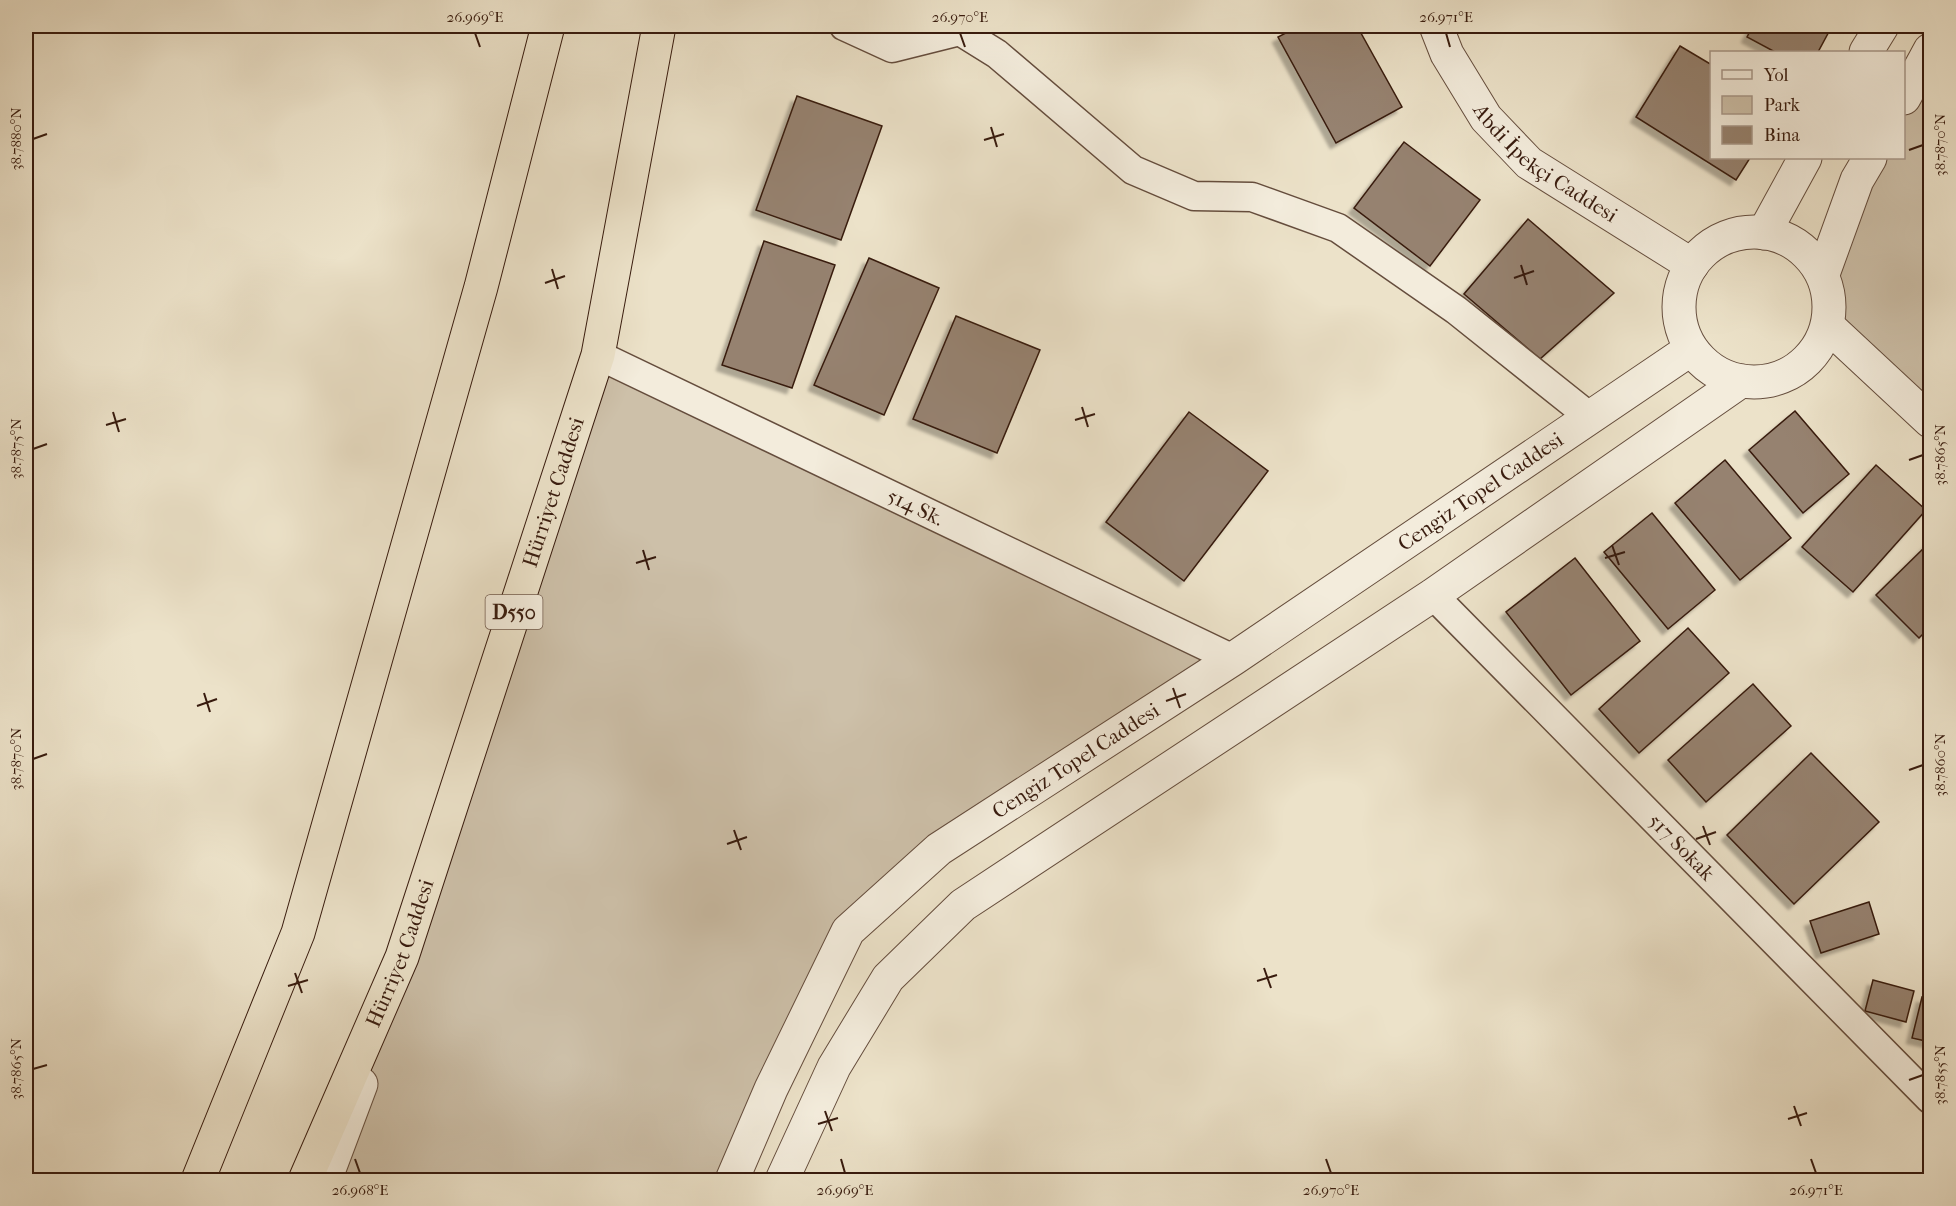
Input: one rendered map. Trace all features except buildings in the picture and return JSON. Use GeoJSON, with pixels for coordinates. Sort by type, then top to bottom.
{"type":"FeatureCollection","features":[{"type":"Feature","properties":{"kind":"highway"},"geometry":{"type":"LineString","coordinates":[[198,1180],[298,933],[478,298],[548,26]]}},
{"type":"Feature","properties":{"kind":"highway","name":"Hürriyet Caddesi"},"geometry":{"type":"LineString","coordinates":[[305,1180],[402,957],[598,355],[659,26]]}},
{"type":"Feature","properties":{"kind":"street"},"geometry":{"type":"LineString","coordinates":[[844,26],[892,48],[960,31],[997,54],[1133,170],[1194,196],[1252,197],[1338,228],[1456,310],[1590,417]]}},
{"type":"Feature","properties":{"kind":"street","name":"Abdi İpekçi Caddesi"},"geometry":{"type":"LineString","coordinates":[[1436,26],[1447,54],[1486,118],[1529,163],[1692,265]]}},
{"type":"Feature","properties":{"kind":"street"},"geometry":{"type":"LineString","coordinates":[[1867,51],[1882,26]]}},
{"type":"Feature","properties":{"kind":"street"},"geometry":{"type":"LineString","coordinates":[[1905,96],[1930,50]]}},
{"type":"Feature","properties":{"kind":"street"},"geometry":{"type":"LineString","coordinates":[[1764,232],[1804,159]]}},
{"type":"Feature","properties":{"kind":"street"},"geometry":{"type":"LineString","coordinates":[[1822,274],[1857,180],[1869,159]]}},
{"type":"Feature","properties":{"kind":"street"},"geometry":{"type":"LineString","coordinates":[[1743,232],[1764,232],[1795,244],[1808,254],[1822,274],[1828,291],[1828,326],[1819,347],[1804,364],[1785,376],[1764,382],[1741,381],[1721,375],[1705,364],[1691,349],[1682,329],[1678,307],[1682,285],[1692,265],[1706,249],[1724,238],[1743,232]]}},
{"type":"Feature","properties":{"kind":"street"},"geometry":{"type":"LineString","coordinates":[[1828,326],[1930,421]]}},
{"type":"Feature","properties":{"kind":"street","name":"Cengiz Topel Caddesi"},"geometry":{"type":"LineString","coordinates":[[732,1180],[771,1089],[848,931],[939,849],[1233,659],[1691,349]]}},
{"type":"Feature","properties":{"kind":"street","name":"514 Sk."},"geometry":{"type":"LineString","coordinates":[[598,355],[1233,659]]}},
{"type":"Feature","properties":{"kind":"street"},"geometry":{"type":"LineString","coordinates":[[782,1180],[834,1067],[888,978],[963,905],[1433,595],[1741,381]]}},
{"type":"Feature","properties":{"kind":"street","name":"517 Sokak"},"geometry":{"type":"LineString","coordinates":[[1433,595],[1930,1100]]}},
{"type":"Feature","properties":{"kind":"street"},"geometry":{"type":"LineString","coordinates":[[325,1180],[349,1120],[402,957]]}},
{"type":"Feature","properties":{"kind":"green space"},"geometry":{"type":"Polygon","coordinates":[[[1930,50],[1930,421],[1828,326],[1828,291],[1823,274],[1870,159],[1905,159],[1905,96],[1930,50]]]}},
{"type":"Feature","properties":{"kind":"green space"},"geometry":{"type":"Polygon","coordinates":[[[598,355],[1233,659],[848,931],[732,1180],[325,1180],[598,355]]]}}]}
